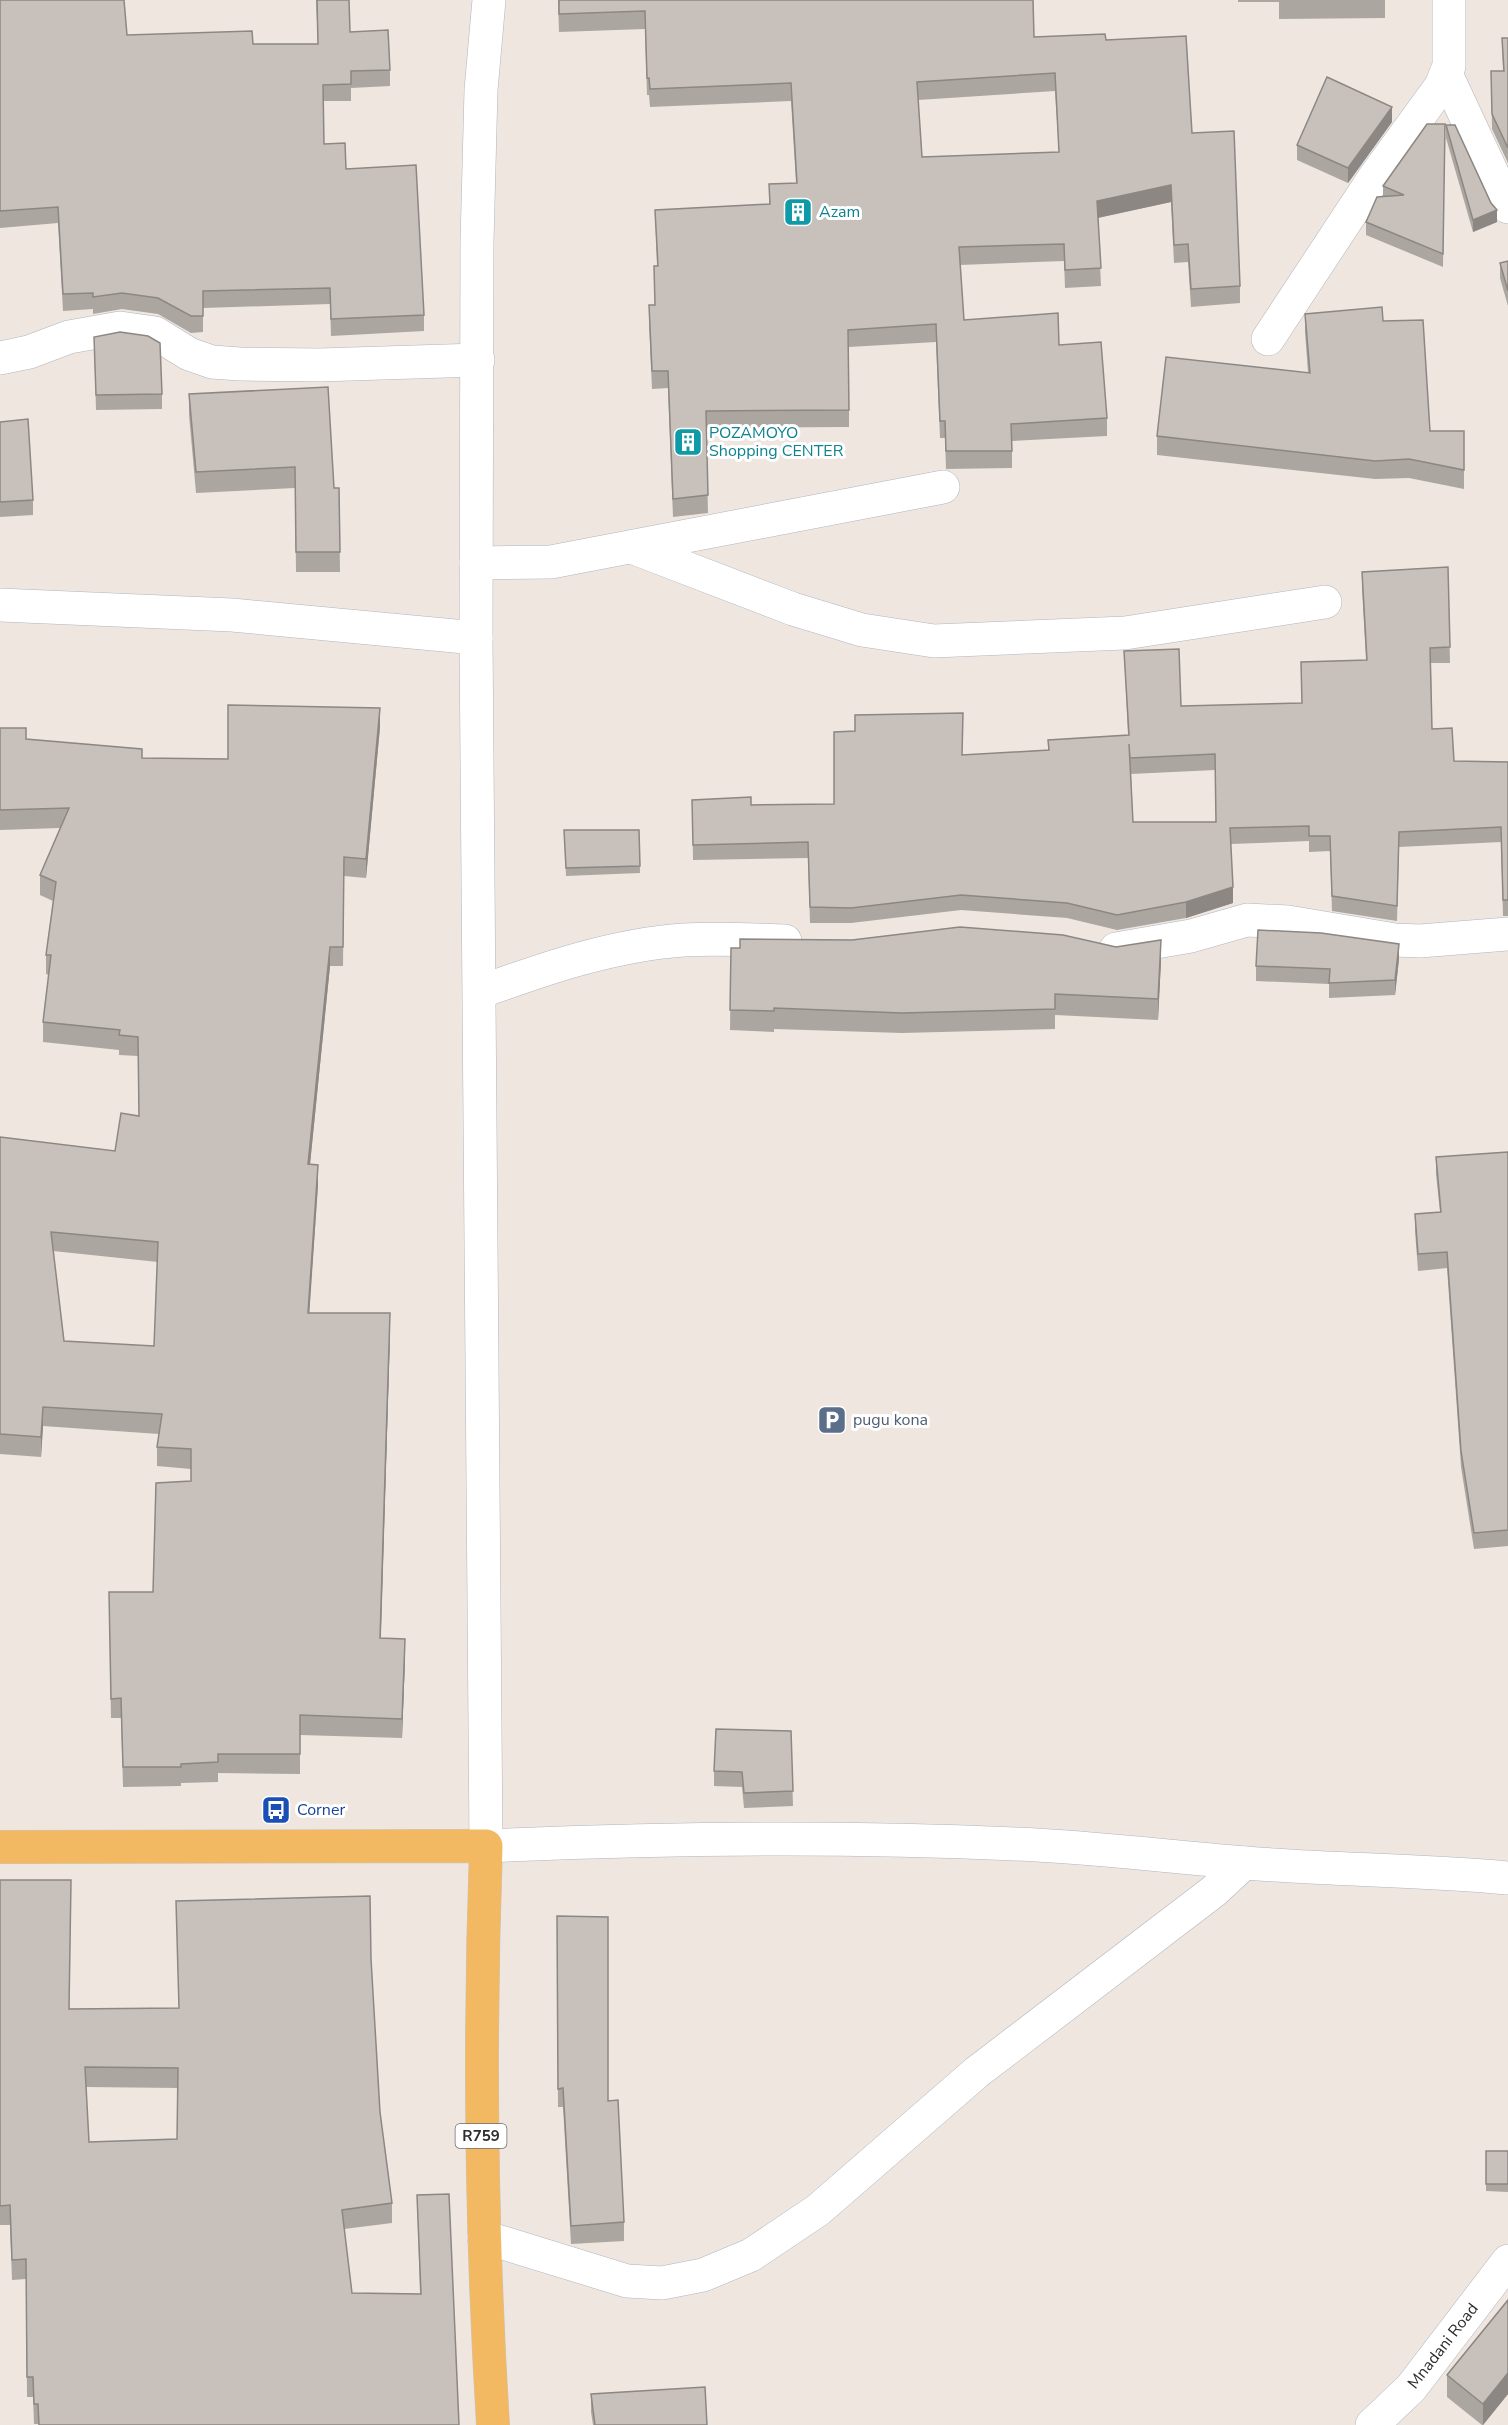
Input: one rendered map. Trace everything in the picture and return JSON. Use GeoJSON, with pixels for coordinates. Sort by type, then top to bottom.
{"type":"FeatureCollection","features":[{"type":"Feature","properties":{"kind":"main road"},"geometry":{"type":"LineString","coordinates":[[0,1847],[486,1846]]}},
{"type":"Feature","properties":{"kind":"main road","name":"R759"},"geometry":{"type":"LineString","coordinates":[[486,1846],[480,2094],[493,2425]]}},
{"type":"Feature","properties":{"kind":"street"},"geometry":{"type":"LineString","coordinates":[[489,0],[481,90],[476,563],[486,1846],[649,1838],[875,1839],[1018,1844],[1244,1863],[1440,1872],[1508,1878]]}},
{"type":"Feature","properties":{"kind":"street"},"geometry":{"type":"LineString","coordinates":[[1268,339],[1374,178],[1441,86],[1450,52],[1449,0]]}},
{"type":"Feature","properties":{"kind":"street"},"geometry":{"type":"LineString","coordinates":[[1446,74],[1508,207]]}},
{"type":"Feature","properties":{"kind":"street"},"geometry":{"type":"LineString","coordinates":[[0,358],[29,352],[69,337],[120,328],[155,333],[189,354],[212,362],[319,365],[478,360]]}},
{"type":"Feature","properties":{"kind":"street"},"geometry":{"type":"LineString","coordinates":[[476,563],[551,562],[634,548],[943,487]]}},
{"type":"Feature","properties":{"kind":"street"},"geometry":{"type":"LineString","coordinates":[[634,548],[793,609],[862,630],[934,641],[1125,633],[1325,602]]}},
{"type":"Feature","properties":{"kind":"street"},"geometry":{"type":"LineString","coordinates":[[0,605],[232,615],[476,638]]}},
{"type":"Feature","properties":{"kind":"street"},"geometry":{"type":"LineString","coordinates":[[1086,942],[1115,949],[1130,948],[1191,936],[1238,921],[1256,919],[1395,940],[1420,941],[1508,934]]}},
{"type":"Feature","properties":{"kind":"street"},"geometry":{"type":"LineString","coordinates":[[480,992],[552,966],[601,953],[665,942],[709,940],[816,942]]}},
{"type":"Feature","properties":{"kind":"street"},"geometry":{"type":"LineString","coordinates":[[484,2237],[627,2281],[662,2283],[703,2275],[752,2254],[818,2211],[977,2072],[1214,1891],[1244,1863]]}},
{"type":"Feature","properties":{"kind":"street","name":"Mnadani Road"},"geometry":{"type":"LineString","coordinates":[[1372,2425],[1411,2388],[1508,2261]]}},
{"type":"Feature","properties":{"kind":"building"},"geometry":{"type":"Polygon","coordinates":[[[0,0],[124,0],[127,35],[252,31],[253,44],[318,44],[317,0],[349,0],[350,32],[388,30],[390,70],[351,71],[351,84],[323,85],[324,144],[345,143],[346,169],[416,165],[424,315],[331,319],[330,288],[203,291],[203,316],[191,316],[158,298],[122,293],[93,297],[93,293],[63,294],[58,207],[0,211],[0,0]]]}},
{"type":"Feature","properties":{"kind":"building"},"geometry":{"type":"Polygon","coordinates":[[[559,0],[1033,0],[1034,37],[1105,34],[1106,40],[1186,36],[1192,133],[1234,131],[1240,286],[1191,289],[1188,244],[1174,245],[1171,185],[1097,201],[1101,268],[1065,270],[1064,244],[959,247],[964,320],[1058,313],[1059,345],[1101,342],[1107,418],[1011,424],[1012,451],[946,451],[945,421],[940,421],[936,324],[848,330],[849,410],[706,411],[708,495],[673,499],[668,371],[652,371],[649,305],[655,305],[654,266],[658,266],[655,210],[770,204],[769,184],[797,183],[791,83],[650,89],[649,78],[647,78],[645,11],[559,14],[559,0]],[[1055,73],[917,82],[922,157],[1059,152],[1055,73]]]}},
{"type":"Feature","properties":{"kind":"building"},"geometry":{"type":"Polygon","coordinates":[[[1502,38],[1508,38],[1508,148],[1492,114],[1491,71],[1504,71],[1502,38]]]}},
{"type":"Feature","properties":{"kind":"building"},"geometry":{"type":"Polygon","coordinates":[[[1327,77],[1392,107],[1348,168],[1297,145],[1327,77]]]}},
{"type":"Feature","properties":{"kind":"building"},"geometry":{"type":"Polygon","coordinates":[[[1427,124],[1445,124],[1443,254],[1366,222],[1377,197],[1404,195],[1383,186],[1427,124]]]}},
{"type":"Feature","properties":{"kind":"building"},"geometry":{"type":"Polygon","coordinates":[[[1446,125],[1455,125],[1491,203],[1497,210],[1473,220],[1446,125]]]}},
{"type":"Feature","properties":{"kind":"building"},"geometry":{"type":"Polygon","coordinates":[[[1508,261],[1508,291],[1500,263],[1508,261]]]}},
{"type":"Feature","properties":{"kind":"building"},"geometry":{"type":"Polygon","coordinates":[[[1382,307],[1383,321],[1423,320],[1430,431],[1464,431],[1464,470],[1409,459],[1375,461],[1157,436],[1166,357],[1310,373],[1305,314],[1382,307]]]}},
{"type":"Feature","properties":{"kind":"building"},"geometry":{"type":"Polygon","coordinates":[[[120,332],[148,336],[160,343],[162,394],[96,395],[94,337],[120,332]]]}},
{"type":"Feature","properties":{"kind":"building"},"geometry":{"type":"Polygon","coordinates":[[[328,387],[334,488],[339,488],[340,552],[296,552],[295,467],[196,472],[189,394],[328,387]]]}},
{"type":"Feature","properties":{"kind":"building"},"geometry":{"type":"Polygon","coordinates":[[[28,419],[33,500],[0,502],[0,422],[28,419]]]}},
{"type":"Feature","properties":{"kind":"building"},"geometry":{"type":"Polygon","coordinates":[[[1448,567],[1450,647],[1430,648],[1432,729],[1452,728],[1454,761],[1508,762],[1508,900],[1503,900],[1501,827],[1399,832],[1397,906],[1332,896],[1330,836],[1309,836],[1309,826],[1230,828],[1233,887],[1186,902],[1117,915],[1067,903],[961,895],[851,908],[810,907],[808,842],[693,845],[692,800],[751,797],[751,805],[834,804],[834,732],[855,731],[855,715],[963,713],[962,755],[1049,750],[1048,740],[1129,735],[1124,651],[1179,649],[1181,706],[1302,703],[1301,662],[1367,660],[1362,572],[1448,567]],[[1129,744],[1133,822],[1216,822],[1215,754],[1130,758],[1129,744]]]}},
{"type":"Feature","properties":{"kind":"building"},"geometry":{"type":"Polygon","coordinates":[[[228,705],[380,708],[366,859],[344,857],[343,947],[330,947],[308,1164],[318,1165],[308,1313],[390,1313],[380,1638],[405,1639],[402,1719],[300,1715],[300,1754],[218,1754],[218,1762],[181,1764],[181,1767],[123,1767],[121,1698],[111,1699],[109,1592],[153,1592],[156,1483],[191,1481],[191,1449],[157,1447],[162,1414],[43,1407],[41,1437],[0,1434],[0,1137],[115,1151],[121,1113],[139,1116],[138,1037],[119,1035],[120,1030],[43,1022],[51,955],[46,955],[56,882],[40,875],[69,808],[0,810],[0,728],[26,728],[26,739],[142,749],[142,758],[228,759],[228,705]],[[51,1232],[64,1341],[154,1346],[158,1242],[51,1232]]]}},
{"type":"Feature","properties":{"kind":"building"},"geometry":{"type":"Polygon","coordinates":[[[564,830],[639,830],[640,866],[566,868],[564,830]]]}},
{"type":"Feature","properties":{"kind":"building"},"geometry":{"type":"Polygon","coordinates":[[[960,927],[1063,935],[1116,947],[1161,940],[1158,999],[1055,994],[1055,1009],[902,1013],[774,1008],[774,1011],[730,1010],[731,948],[740,948],[740,939],[852,940],[960,927]]]}},
{"type":"Feature","properties":{"kind":"building"},"geometry":{"type":"Polygon","coordinates":[[[1258,930],[1321,933],[1399,944],[1395,980],[1329,983],[1330,969],[1256,966],[1258,930]]]}},
{"type":"Feature","properties":{"kind":"building"},"geometry":{"type":"Polygon","coordinates":[[[1508,1152],[1508,1530],[1474,1533],[1461,1451],[1447,1252],[1418,1254],[1415,1214],[1441,1212],[1436,1157],[1508,1152]]]}},
{"type":"Feature","properties":{"kind":"building"},"geometry":{"type":"Polygon","coordinates":[[[716,1729],[791,1731],[793,1791],[744,1793],[742,1772],[714,1771],[716,1729]]]}},
{"type":"Feature","properties":{"kind":"building"},"geometry":{"type":"Polygon","coordinates":[[[0,1880],[71,1880],[69,2009],[179,2008],[176,1901],[370,1896],[371,1959],[380,2112],[392,2203],[342,2210],[352,2293],[421,2294],[417,2195],[449,2194],[459,2425],[39,2425],[38,2404],[34,2404],[33,2377],[27,2377],[26,2259],[12,2260],[10,2205],[0,2206],[0,1880]],[[85,2067],[89,2142],[177,2139],[178,2068],[85,2067]]]}},
{"type":"Feature","properties":{"kind":"building"},"geometry":{"type":"Polygon","coordinates":[[[557,1916],[608,1917],[608,2101],[618,2100],[624,2222],[571,2226],[563,2088],[558,2089],[557,1916]]]}},
{"type":"Feature","properties":{"kind":"building"},"geometry":{"type":"Polygon","coordinates":[[[1486,2151],[1508,2151],[1508,2184],[1486,2184],[1486,2151]]]}},
{"type":"Feature","properties":{"kind":"building"},"geometry":{"type":"Polygon","coordinates":[[[1508,2300],[1508,2373],[1483,2404],[1447,2375],[1508,2300]]]}},
{"type":"Feature","properties":{"kind":"building"},"geometry":{"type":"Polygon","coordinates":[[[705,2387],[707,2425],[595,2425],[591,2394],[705,2387]]]}},
{"type":"Feature","properties":{"kind":"place","name":"Azam"},"geometry":{"type":"Point","coordinates":[798,212]}},
{"type":"Feature","properties":{"kind":"place","name":"POZAMOYO Shopping CENTER"},"geometry":{"type":"Point","coordinates":[688,442]}},
{"type":"Feature","properties":{"kind":"place","name":"pugu kona"},"geometry":{"type":"Point","coordinates":[832,1420]}},
{"type":"Feature","properties":{"kind":"place","name":"Corner"},"geometry":{"type":"Point","coordinates":[276,1810]}}]}
